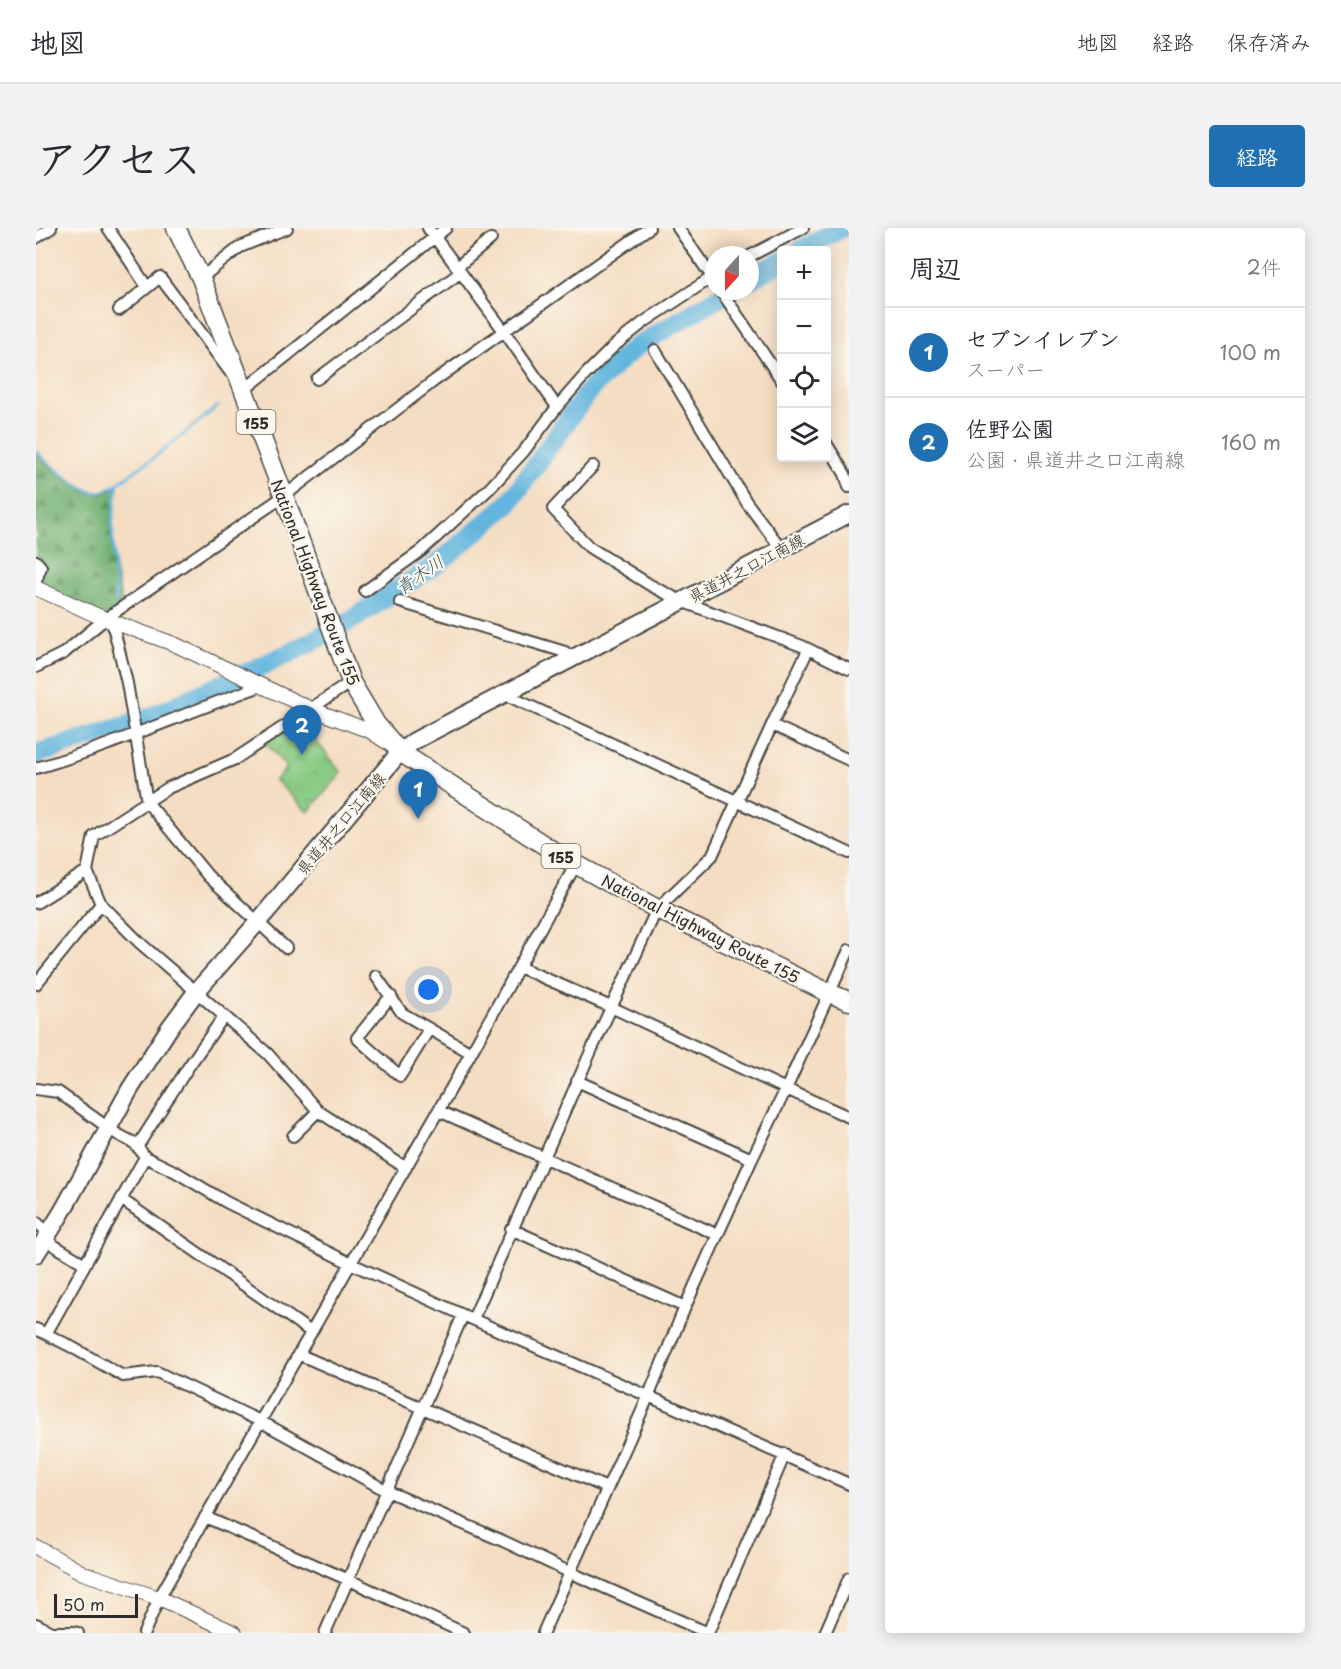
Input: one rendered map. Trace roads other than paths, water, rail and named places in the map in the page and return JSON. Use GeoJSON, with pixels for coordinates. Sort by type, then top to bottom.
{"type":"FeatureCollection","features":[{"type":"Feature","properties":{"kind":"highway","name":"National Highway Route 155"},"geometry":{"type":"LineString","coordinates":[[176,228],[201,278],[284,496],[351,682],[376,724],[400,752],[576,864],[657,909],[849,1001]]}},
{"type":"Feature","properties":{"kind":"main road","name":"県道井之口江南線"},"geometry":{"type":"LineString","coordinates":[[36,1254],[130,1089],[196,992],[400,752],[414,741],[849,514]]}},
{"type":"Feature","properties":{"kind":"street"},"geometry":{"type":"LineString","coordinates":[[36,237],[51,228]]}},
{"type":"Feature","properties":{"kind":"street"},"geometry":{"type":"LineString","coordinates":[[108,228],[147,287]]}},
{"type":"Feature","properties":{"kind":"street"},"geometry":{"type":"LineString","coordinates":[[201,278],[240,247],[287,228]]}},
{"type":"Feature","properties":{"kind":"street"},"geometry":{"type":"LineString","coordinates":[[119,310],[160,277],[244,390],[431,232],[446,228]]}},
{"type":"Feature","properties":{"kind":"street"},"geometry":{"type":"LineString","coordinates":[[36,667],[64,653],[284,496],[434,381],[649,228]]}},
{"type":"Feature","properties":{"kind":"street"},"geometry":{"type":"LineString","coordinates":[[678,228],[705,267]]}},
{"type":"Feature","properties":{"kind":"street"},"geometry":{"type":"LineString","coordinates":[[759,251],[802,228]]}},
{"type":"Feature","properties":{"kind":"street"},"geometry":{"type":"LineString","coordinates":[[431,232],[557,407]]}},
{"type":"Feature","properties":{"kind":"street"},"geometry":{"type":"LineString","coordinates":[[317,379],[459,270],[491,239]]}},
{"type":"Feature","properties":{"kind":"street"},"geometry":{"type":"LineString","coordinates":[[365,591],[421,551],[490,488],[524,451],[557,407],[614,346],[644,322],[705,283]]}},
{"type":"Feature","properties":{"kind":"street"},"geometry":{"type":"LineString","coordinates":[[727,300],[777,374]]}},
{"type":"Feature","properties":{"kind":"street"},"geometry":{"type":"LineString","coordinates":[[655,350],[747,503],[782,548]]}},
{"type":"Feature","properties":{"kind":"street"},"geometry":{"type":"LineString","coordinates":[[831,451],[845,474],[849,487]]}},
{"type":"Feature","properties":{"kind":"street"},"geometry":{"type":"LineString","coordinates":[[593,466],[553,509],[590,547],[650,585],[681,601],[808,650],[849,669]]}},
{"type":"Feature","properties":{"kind":"street"},"geometry":{"type":"LineString","coordinates":[[36,561],[41,567],[36,581]]}},
{"type":"Feature","properties":{"kind":"street"},"geometry":{"type":"LineString","coordinates":[[36,588],[109,620],[174,644],[311,709],[370,731],[400,752]]}},
{"type":"Feature","properties":{"kind":"street"},"geometry":{"type":"LineString","coordinates":[[400,602],[566,652],[573,658]]}},
{"type":"Feature","properties":{"kind":"street"},"geometry":{"type":"LineString","coordinates":[[109,620],[127,683],[147,802],[208,876],[286,948]]}},
{"type":"Feature","properties":{"kind":"street"},"geometry":{"type":"LineString","coordinates":[[325,1633],[423,1408],[511,1229],[657,909],[712,856],[808,650]]}},
{"type":"Feature","properties":{"kind":"street"},"geometry":{"type":"LineString","coordinates":[[351,682],[235,759],[168,788],[94,836],[87,871],[101,904],[140,943],[268,1054],[318,1111],[406,1167]]}},
{"type":"Feature","properties":{"kind":"street"},"geometry":{"type":"LineString","coordinates":[[36,768],[135,735],[258,684]]}},
{"type":"Feature","properties":{"kind":"street"},"geometry":{"type":"LineString","coordinates":[[504,694],[849,853]]}},
{"type":"Feature","properties":{"kind":"street"},"geometry":{"type":"LineString","coordinates":[[772,725],[849,760]]}},
{"type":"Feature","properties":{"kind":"street"},"geometry":{"type":"LineString","coordinates":[[144,1633],[159,1598],[439,1111],[576,864]]}},
{"type":"Feature","properties":{"kind":"street"},"geometry":{"type":"LineString","coordinates":[[36,903],[87,871]]}},
{"type":"Feature","properties":{"kind":"street"},"geometry":{"type":"LineString","coordinates":[[36,984],[101,904]]}},
{"type":"Feature","properties":{"kind":"street"},"geometry":{"type":"LineString","coordinates":[[543,1633],[649,1395],[685,1307],[849,950]]}},
{"type":"Feature","properties":{"kind":"street"},"geometry":{"type":"LineString","coordinates":[[519,967],[849,1117]]}},
{"type":"Feature","properties":{"kind":"street"},"geometry":{"type":"LineString","coordinates":[[376,976],[402,1013],[471,1053]]}},
{"type":"Feature","properties":{"kind":"street"},"geometry":{"type":"LineString","coordinates":[[391,996],[357,1038],[400,1076],[429,1029]]}},
{"type":"Feature","properties":{"kind":"street"},"geometry":{"type":"LineString","coordinates":[[137,1146],[224,1016]]}},
{"type":"Feature","properties":{"kind":"street"},"geometry":{"type":"LineString","coordinates":[[577,1081],[752,1159]]}},
{"type":"Feature","properties":{"kind":"street"},"geometry":{"type":"LineString","coordinates":[[36,1089],[58,1092],[137,1146],[145,1157],[176,1172],[226,1202],[350,1263],[849,1484]]}},
{"type":"Feature","properties":{"kind":"street"},"geometry":{"type":"LineString","coordinates":[[293,1136],[318,1111]]}},
{"type":"Feature","properties":{"kind":"street"},"geometry":{"type":"LineString","coordinates":[[439,1111],[718,1236]]}},
{"type":"Feature","properties":{"kind":"street"},"geometry":{"type":"LineString","coordinates":[[145,1157],[85,1264],[41,1331],[123,1376],[157,1372],[260,1421],[387,1491],[708,1633],[784,1454]]}},
{"type":"Feature","properties":{"kind":"street"},"geometry":{"type":"LineString","coordinates":[[121,1199],[311,1332]]}},
{"type":"Feature","properties":{"kind":"street"},"geometry":{"type":"LineString","coordinates":[[36,1222],[47,1237],[85,1264]]}},
{"type":"Feature","properties":{"kind":"street"},"geometry":{"type":"LineString","coordinates":[[511,1229],[685,1307]]}},
{"type":"Feature","properties":{"kind":"street"},"geometry":{"type":"LineString","coordinates":[[298,1354],[607,1488]]}},
{"type":"Feature","properties":{"kind":"street"},"geometry":{"type":"LineString","coordinates":[[205,1517],[464,1633]]}},
{"type":"Feature","properties":{"kind":"street"},"geometry":{"type":"LineString","coordinates":[[36,1548],[83,1573],[159,1598],[234,1633]]}},
{"type":"Feature","properties":{"kind":"street"},"geometry":{"type":"LineString","coordinates":[[825,1633],[849,1578]]}},
{"type":"Feature","properties":{"kind":"street"},"geometry":{"type":"LineString","coordinates":[[36,1624],[51,1633],[78,1633]]}},
{"type":"Feature","properties":{"kind":"waterway","name":"青木川"},"geometry":{"type":"LineString","coordinates":[[808,246],[841,228]]}},
{"type":"Feature","properties":{"kind":"waterway","name":"青木川"},"geometry":{"type":"LineString","coordinates":[[759,274],[777,264]]}},
{"type":"Feature","properties":{"kind":"waterway","name":"青木川"},"geometry":{"type":"LineString","coordinates":[[36,754],[144,720],[294,651],[353,619],[437,564],[508,504],[590,389],[637,346],[715,300]]}},
{"type":"Feature","properties":{"kind":"waterway"},"geometry":{"type":"LineString","coordinates":[[116,603],[112,524],[118,483],[163,451],[218,406]]}},
{"type":"Feature","properties":{"kind":"waterway"},"geometry":{"type":"LineString","coordinates":[[36,451],[64,475],[89,490],[101,492],[117,484]]}},
{"type":"Feature","properties":{"kind":"waterway"},"geometry":{"type":"LineString","coordinates":[[77,649],[101,633]]}},
{"type":"Feature","properties":{"kind":"waterway"},"geometry":{"type":"LineString","coordinates":[[822,1478],[849,1490]]}},
{"type":"Feature","properties":{"kind":"place","name":"佐野公園"},"geometry":{"type":"Point","coordinates":[302,755]}},
{"type":"Feature","properties":{"kind":"place","name":"セブンイレブン"},"geometry":{"type":"Point","coordinates":[418,819]}}]}
